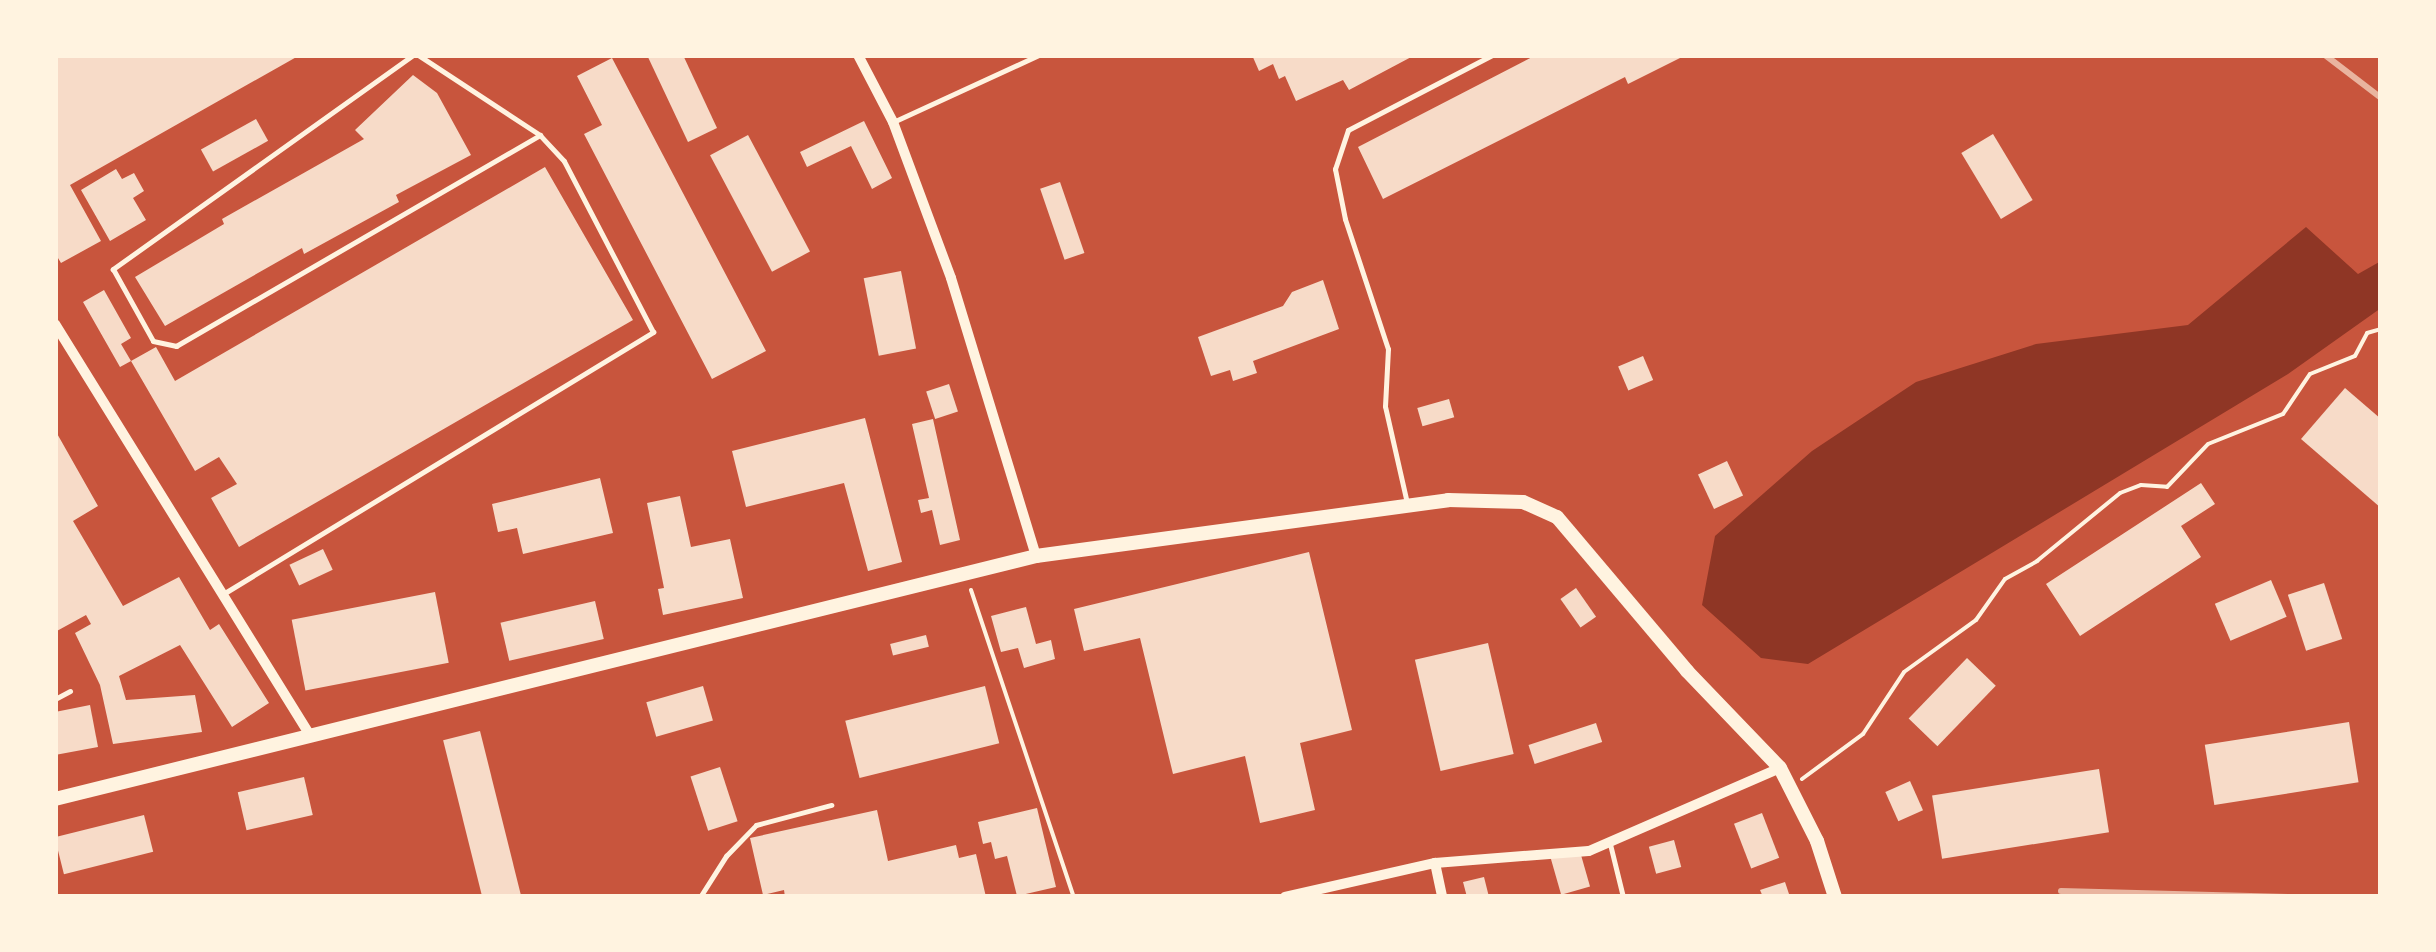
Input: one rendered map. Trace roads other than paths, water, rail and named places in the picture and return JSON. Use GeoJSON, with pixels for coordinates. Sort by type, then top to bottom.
{"type":"FeatureCollection","features":[{"type":"Feature","properties":{"kind":"street"},"geometry":{"type":"LineString","coordinates":[[858,55],[894,122],[951,278],[1036,556]]}},
{"type":"Feature","properties":{"kind":"street"},"geometry":{"type":"LineString","coordinates":[[55,324],[309,734]]}},
{"type":"Feature","properties":{"kind":"street"},"geometry":{"type":"LineString","coordinates":[[55,799],[1036,556],[1448,500],[1524,502],[1557,517],[1687,672],[1780,768],[1817,841],[1835,897]]}},
{"type":"Feature","properties":{"kind":"street"},"geometry":{"type":"LineString","coordinates":[[1285,897],[1435,863],[1589,850],[1780,768]]}},
{"type":"Feature","properties":{"kind":"street"},"geometry":{"type":"LineString","coordinates":[[1435,863],[1442,897]]}},
{"type":"Feature","properties":{"kind":"lane"},"geometry":{"type":"LineString","coordinates":[[223,594],[652,332],[564,161],[540,135],[416,55],[113,269],[152,341],[176,346],[540,135]]}},
{"type":"Feature","properties":{"kind":"lane"},"geometry":{"type":"LineString","coordinates":[[894,122],[1040,55]]}},
{"type":"Feature","properties":{"kind":"lane"},"geometry":{"type":"LineString","coordinates":[[1408,506],[1384,406],[1388,349],[1334,169],[1348,130],[1492,55]]}},
{"type":"Feature","properties":{"kind":"lane"},"geometry":{"type":"LineString","coordinates":[[55,698],[70,691]]}},
{"type":"Feature","properties":{"kind":"lane"},"geometry":{"type":"LineString","coordinates":[[700,897],[726,856],[756,824],[831,805]]}},
{"type":"Feature","properties":{"kind":"lane"},"geometry":{"type":"LineString","coordinates":[[1610,842],[1623,897]]}},
{"type":"Feature","properties":{"kind":"railway"},"geometry":{"type":"LineString","coordinates":[[2325,55],[2381,98]]}},
{"type":"Feature","properties":{"kind":"railway"},"geometry":{"type":"LineString","coordinates":[[2061,891],[2290,897]]}}]}
